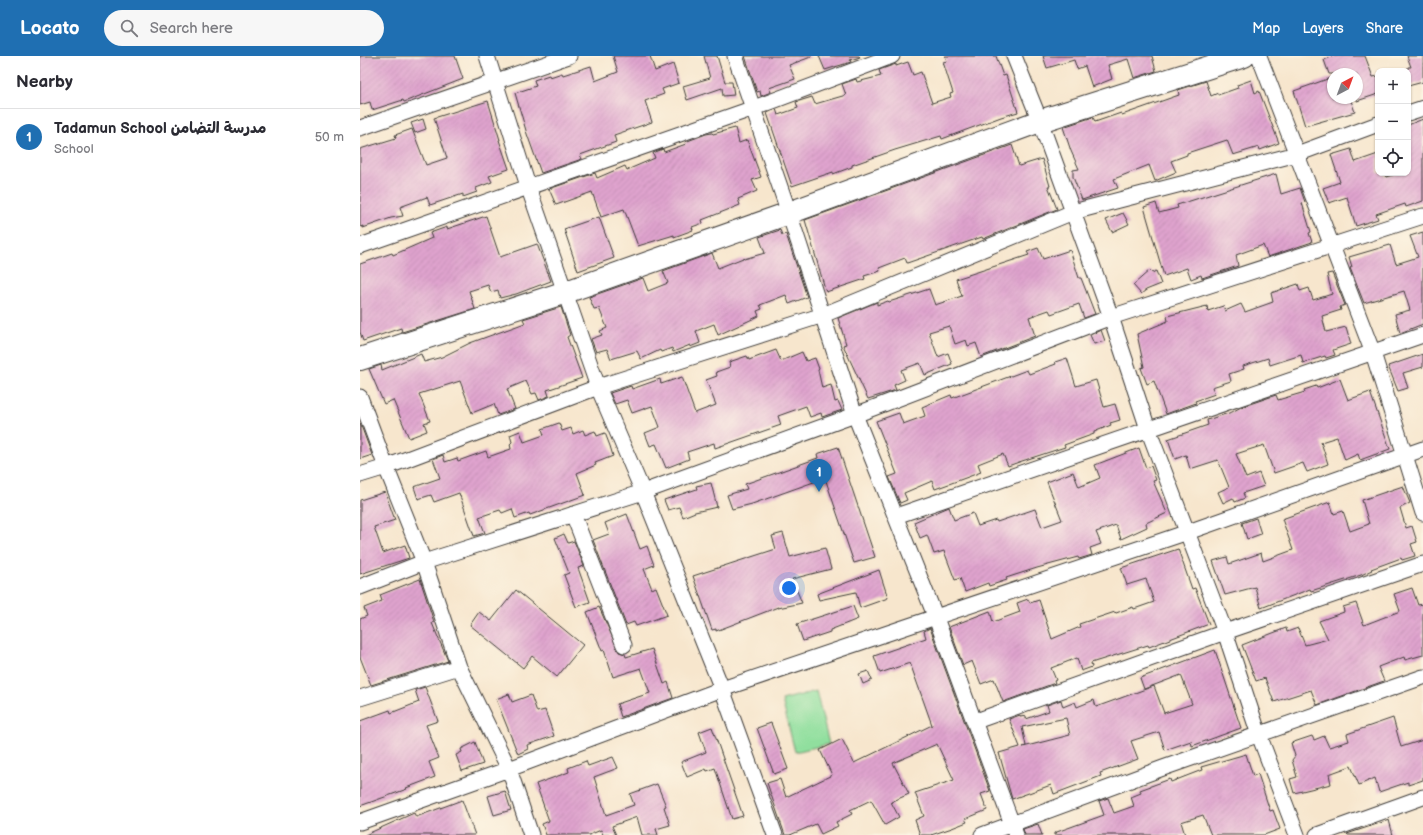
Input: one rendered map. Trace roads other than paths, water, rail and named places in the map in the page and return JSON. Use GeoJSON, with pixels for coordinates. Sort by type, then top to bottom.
{"type":"FeatureCollection","features":[{"type":"Feature","properties":{"kind":"street"},"geometry":{"type":"LineString","coordinates":[[487,56],[528,186],[598,387],[643,492],[722,689],[775,835]]}},
{"type":"Feature","properties":{"kind":"street"},"geometry":{"type":"LineString","coordinates":[[360,128],[569,56]]}},
{"type":"Feature","properties":{"kind":"street"},"geometry":{"type":"LineString","coordinates":[[735,56],[754,108],[855,415],[976,721],[1014,830]]}},
{"type":"Feature","properties":{"kind":"street"},"geometry":{"type":"LineString","coordinates":[[360,246],[754,108],[892,56]]}},
{"type":"Feature","properties":{"kind":"street"},"geometry":{"type":"LineString","coordinates":[[1014,56],[1040,121],[1111,317],[1148,429],[1225,632],[1259,735],[1297,835]]}},
{"type":"Feature","properties":{"kind":"street"},"geometry":{"type":"LineString","coordinates":[[360,359],[566,292],[789,213],[1040,121],[1244,56]]}},
{"type":"Feature","properties":{"kind":"street"},"geometry":{"type":"LineString","coordinates":[[1259,56],[1373,353],[1423,513]]}},
{"type":"Feature","properties":{"kind":"street"},"geometry":{"type":"LineString","coordinates":[[1411,112],[1423,108]]}},
{"type":"Feature","properties":{"kind":"street"},"geometry":{"type":"LineString","coordinates":[[360,475],[386,467],[598,387],[823,315],[1073,212],[1297,154],[1375,125]]}},
{"type":"Feature","properties":{"kind":"street"},"geometry":{"type":"LineString","coordinates":[[360,587],[424,562],[643,492],[855,415],[1111,317],[1423,216]]}},
{"type":"Feature","properties":{"kind":"street"},"geometry":{"type":"LineString","coordinates":[[896,516],[1423,335]]}},
{"type":"Feature","properties":{"kind":"street"},"geometry":{"type":"LineString","coordinates":[[360,396],[386,467],[424,562],[460,667],[509,769],[531,835]]}},
{"type":"Feature","properties":{"kind":"street"},"geometry":{"type":"LineString","coordinates":[[360,822],[509,769],[722,689],[1188,532],[1423,449]]}},
{"type":"Feature","properties":{"kind":"street"},"geometry":{"type":"LineString","coordinates":[[573,514],[624,645]]}},
{"type":"Feature","properties":{"kind":"street"},"geometry":{"type":"LineString","coordinates":[[976,721],[1225,632],[1423,564]]}},
{"type":"Feature","properties":{"kind":"street"},"geometry":{"type":"LineString","coordinates":[[360,698],[460,667]]}},
{"type":"Feature","properties":{"kind":"street"},"geometry":{"type":"LineString","coordinates":[[982,835],[1014,830],[1163,768],[1423,677]]}},
{"type":"Feature","properties":{"kind":"street"},"geometry":{"type":"LineString","coordinates":[[1317,835],[1423,797]]}},
{"type":"Feature","properties":{"kind":"place","name":"Tadamun School مدرسة التضامن"},"geometry":{"type":"Point","coordinates":[819,492]}}]}
